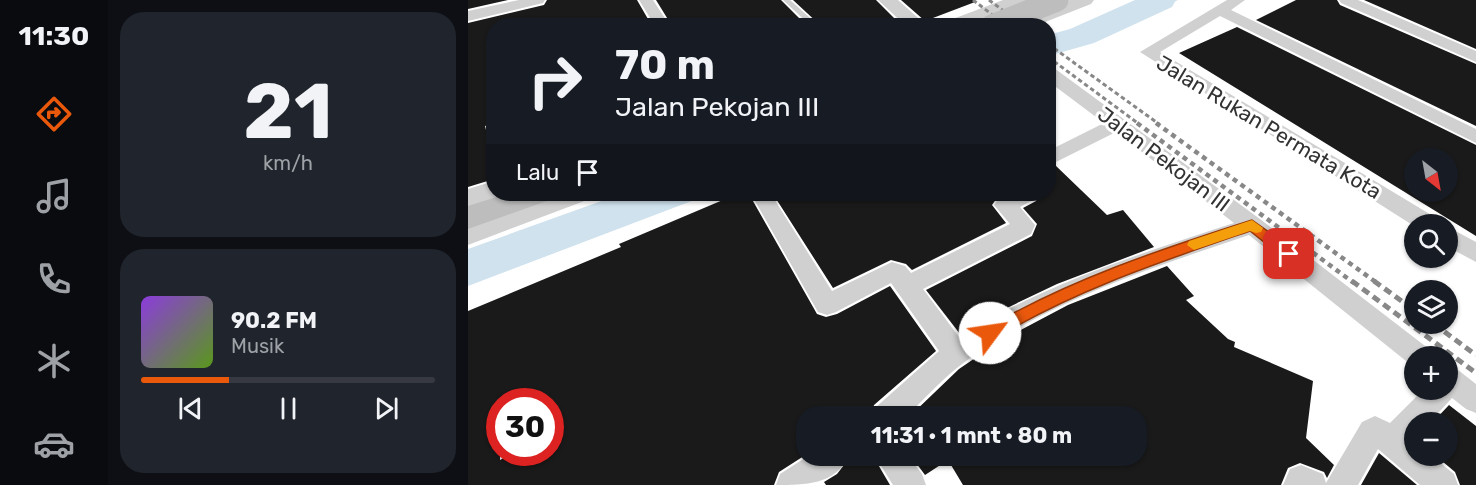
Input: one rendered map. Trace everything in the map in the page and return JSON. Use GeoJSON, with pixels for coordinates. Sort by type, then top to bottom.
{"type":"FeatureCollection","features":[{"type":"Feature","properties":{"kind":"main road"},"geometry":{"type":"LineString","coordinates":[[1000,18],[1057,6]]}},
{"type":"Feature","properties":{"kind":"main road"},"geometry":{"type":"LineString","coordinates":[[468,218],[517,201]]}},
{"type":"Feature","properties":{"kind":"street"},"geometry":{"type":"LineString","coordinates":[[468,16],[538,0]]}},
{"type":"Feature","properties":{"kind":"street"},"geometry":{"type":"LineString","coordinates":[[646,0],[658,18]]}},
{"type":"Feature","properties":{"kind":"street"},"geometry":{"type":"LineString","coordinates":[[887,0],[908,18]]}},
{"type":"Feature","properties":{"kind":"street"},"geometry":{"type":"LineString","coordinates":[[983,18],[1019,0]]}},
{"type":"Feature","properties":{"kind":"street"},"geometry":{"type":"LineString","coordinates":[[1029,0],[1039,8],[1085,0]]}},
{"type":"Feature","properties":{"kind":"street","name":"Jalan Rukan Permata Kota"},"geometry":{"type":"LineString","coordinates":[[1238,0],[1148,52],[1412,214]]}},
{"type":"Feature","properties":{"kind":"street"},"geometry":{"type":"LineString","coordinates":[[1346,0],[1476,57]]}},
{"type":"Feature","properties":{"kind":"street"},"geometry":{"type":"LineString","coordinates":[[1034,18],[1057,6]]}},
{"type":"Feature","properties":{"kind":"street"},"geometry":{"type":"LineString","coordinates":[[1219,10],[1476,137]]}},
{"type":"Feature","properties":{"kind":"street","name":"Jalan Pekojan III"},"geometry":{"type":"LineString","coordinates":[[1056,78],[1252,225],[1406,346]]}},
{"type":"Feature","properties":{"kind":"street"},"geometry":{"type":"LineString","coordinates":[[1056,155],[1117,124]]}},
{"type":"Feature","properties":{"kind":"street"},"geometry":{"type":"LineString","coordinates":[[468,199],[486,193]]}},
{"type":"Feature","properties":{"kind":"street"},"geometry":{"type":"LineString","coordinates":[[468,235],[559,201]]}},
{"type":"Feature","properties":{"kind":"street"},"geometry":{"type":"LineString","coordinates":[[765,201],[827,305],[892,272],[897,273],[956,354]]}},
{"type":"Feature","properties":{"kind":"street"},"geometry":{"type":"LineString","coordinates":[[907,286],[1023,228],[1024,225],[1005,205],[1013,201]]}},
{"type":"Feature","properties":{"kind":"street"},"geometry":{"type":"LineString","coordinates":[[898,406],[956,354],[1024,313],[1117,272],[1252,225]]}},
{"type":"Feature","properties":{"kind":"street"},"geometry":{"type":"LineString","coordinates":[[1458,242],[1476,253]]}},
{"type":"Feature","properties":{"kind":"street"},"geometry":{"type":"LineString","coordinates":[[1458,390],[1476,400]]}},
{"type":"Feature","properties":{"kind":"street"},"geometry":{"type":"LineString","coordinates":[[1392,441],[1432,400]]}},
{"type":"Feature","properties":{"kind":"street"},"geometry":{"type":"LineString","coordinates":[[1341,485],[1372,432],[1379,431],[1443,485]]}},
{"type":"Feature","properties":{"kind":"street"},"geometry":{"type":"LineString","coordinates":[[792,485],[820,466]]}},
{"type":"Feature","properties":{"kind":"street"},"geometry":{"type":"LineString","coordinates":[[898,466],[911,485]]}},
{"type":"Feature","properties":{"kind":"street"},"geometry":{"type":"LineString","coordinates":[[1298,485],[1303,480],[1312,485]]}},
{"type":"Feature","properties":{"kind":"lane"},"geometry":{"type":"LineString","coordinates":[[786,0],[807,18]]}},
{"type":"Feature","properties":{"kind":"water"},"geometry":{"type":"Polygon","coordinates":[[[1139,0],[1178,0],[1102,36],[1083,26],[1139,0]]]}},
{"type":"Feature","properties":{"kind":"water"},"geometry":{"type":"Polygon","coordinates":[[[602,201],[692,201],[468,286],[468,249],[602,201]]]}},
{"type":"Feature","properties":{"kind":"building"},"geometry":{"type":"Polygon","coordinates":[[[468,0],[508,0],[468,9],[468,0]]]}},
{"type":"Feature","properties":{"kind":"building"},"geometry":{"type":"Polygon","coordinates":[[[547,0],[637,0],[647,18],[489,18],[544,5],[547,0]]]}},
{"type":"Feature","properties":{"kind":"building"},"geometry":{"type":"Polygon","coordinates":[[[656,0],[781,0],[799,18],[667,18],[656,0]]]}},
{"type":"Feature","properties":{"kind":"building"},"geometry":{"type":"Polygon","coordinates":[[[793,0],[876,0],[894,18],[812,18],[793,0]]]}},
{"type":"Feature","properties":{"kind":"building"},"geometry":{"type":"Polygon","coordinates":[[[901,0],[975,0],[975,2],[933,18],[922,18],[901,0]]]}},
{"type":"Feature","properties":{"kind":"building"},"geometry":{"type":"Polygon","coordinates":[[[1296,0],[1337,0],[1340,5],[1476,64],[1476,126],[1256,20],[1296,0]]]}},
{"type":"Feature","properties":{"kind":"building"},"geometry":{"type":"Polygon","coordinates":[[[1364,0],[1476,0],[1476,49],[1364,0]]]}},
{"type":"Feature","properties":{"kind":"building"},"geometry":{"type":"Polygon","coordinates":[[[486,19],[486,181],[468,187],[468,23],[486,19]]]}},
{"type":"Feature","properties":{"kind":"building"},"geometry":{"type":"Polygon","coordinates":[[[1237,27],[1476,145],[1476,236],[1458,225],[1458,214],[1440,214],[1421,202],[1458,202],[1458,148],[1404,148],[1404,192],[1179,53],[1237,27]]]}},
{"type":"Feature","properties":{"kind":"building"},"geometry":{"type":"Polygon","coordinates":[[[1056,166],[1107,215],[1123,210],[1154,247],[1057,284],[990,316],[960,334],[926,290],[1032,236],[1037,224],[1023,208],[1036,201],[1056,201],[1056,166]]]}},
{"type":"Feature","properties":{"kind":"building"},"geometry":{"type":"Polygon","coordinates":[[[720,201],[753,201],[817,314],[826,317],[837,314],[890,286],[936,351],[874,406],[796,406],[796,461],[779,472],[774,485],[468,485],[468,311],[621,247],[619,244],[720,201]]]}},
{"type":"Feature","properties":{"kind":"building"},"geometry":{"type":"Polygon","coordinates":[[[777,201],[995,201],[992,205],[1006,223],[912,270],[906,264],[891,260],[833,288],[777,201]]]}},
{"type":"Feature","properties":{"kind":"building"},"geometry":{"type":"Polygon","coordinates":[[[1167,266],[1194,296],[1186,300],[1228,339],[1235,342],[1234,347],[1313,381],[1306,438],[1334,465],[1327,478],[1324,472],[1300,463],[1288,468],[1281,485],[963,485],[952,466],[1147,466],[1147,406],[920,406],[959,369],[1000,341],[1068,305],[1167,266]]]}},
{"type":"Feature","properties":{"kind":"building"},"geometry":{"type":"Polygon","coordinates":[[[1449,405],[1458,412],[1442,412],[1449,405]]]}},
{"type":"Feature","properties":{"kind":"building"},"geometry":{"type":"Polygon","coordinates":[[[1458,412],[1476,426],[1476,485],[1460,485],[1455,472],[1448,466],[1458,466],[1458,412]]]}},
{"type":"Feature","properties":{"kind":"building"},"geometry":{"type":"Polygon","coordinates":[[[1379,453],[1417,485],[1361,485],[1379,453]]]}},
{"type":"Feature","properties":{"kind":"building"},"geometry":{"type":"Polygon","coordinates":[[[843,466],[879,466],[890,485],[826,485],[824,482],[837,474],[843,466]]]}},
{"type":"Feature","properties":{"kind":"building"},"geometry":{"type":"Polygon","coordinates":[[[918,466],[939,466],[925,475],[918,466]]]}},
{"type":"Feature","properties":{"kind":"waterway"},"geometry":{"type":"LineString","coordinates":[[1056,44],[1082,36],[1161,0]]}},
{"type":"Feature","properties":{"kind":"railway"},"geometry":{"type":"LineString","coordinates":[[973,0],[997,18]]}},
{"type":"Feature","properties":{"kind":"railway"},"geometry":{"type":"LineString","coordinates":[[989,0],[1013,18]]}},
{"type":"Feature","properties":{"kind":"railway"},"geometry":{"type":"LineString","coordinates":[[1056,50],[1159,124]]}},
{"type":"Feature","properties":{"kind":"railway"},"geometry":{"type":"LineString","coordinates":[[1056,63],[1139,124]]}},
{"type":"Feature","properties":{"kind":"railway"},"geometry":{"type":"LineString","coordinates":[[1137,123],[1354,283]]}},
{"type":"Feature","properties":{"kind":"railway"},"geometry":{"type":"LineString","coordinates":[[1156,123],[1377,283]]}},
{"type":"Feature","properties":{"kind":"railway"},"geometry":{"type":"LineString","coordinates":[[1352,281],[1476,373]]}},
{"type":"Feature","properties":{"kind":"railway"},"geometry":{"type":"LineString","coordinates":[[1374,281],[1404,303]]}},
{"type":"Feature","properties":{"kind":"railway"},"geometry":{"type":"LineString","coordinates":[[1448,334],[1476,355]]}},
{"type":"Feature","properties":{"kind":"slow traffic"},"geometry":{"type":"LineString","coordinates":[[1194,245],[1252,225],[1256,228]]}},
{"type":"Feature","properties":{"kind":"route"},"geometry":{"type":"LineString","coordinates":[[990,333],[1024,313],[1127,268],[1252,225],[1289,254]]}}]}
